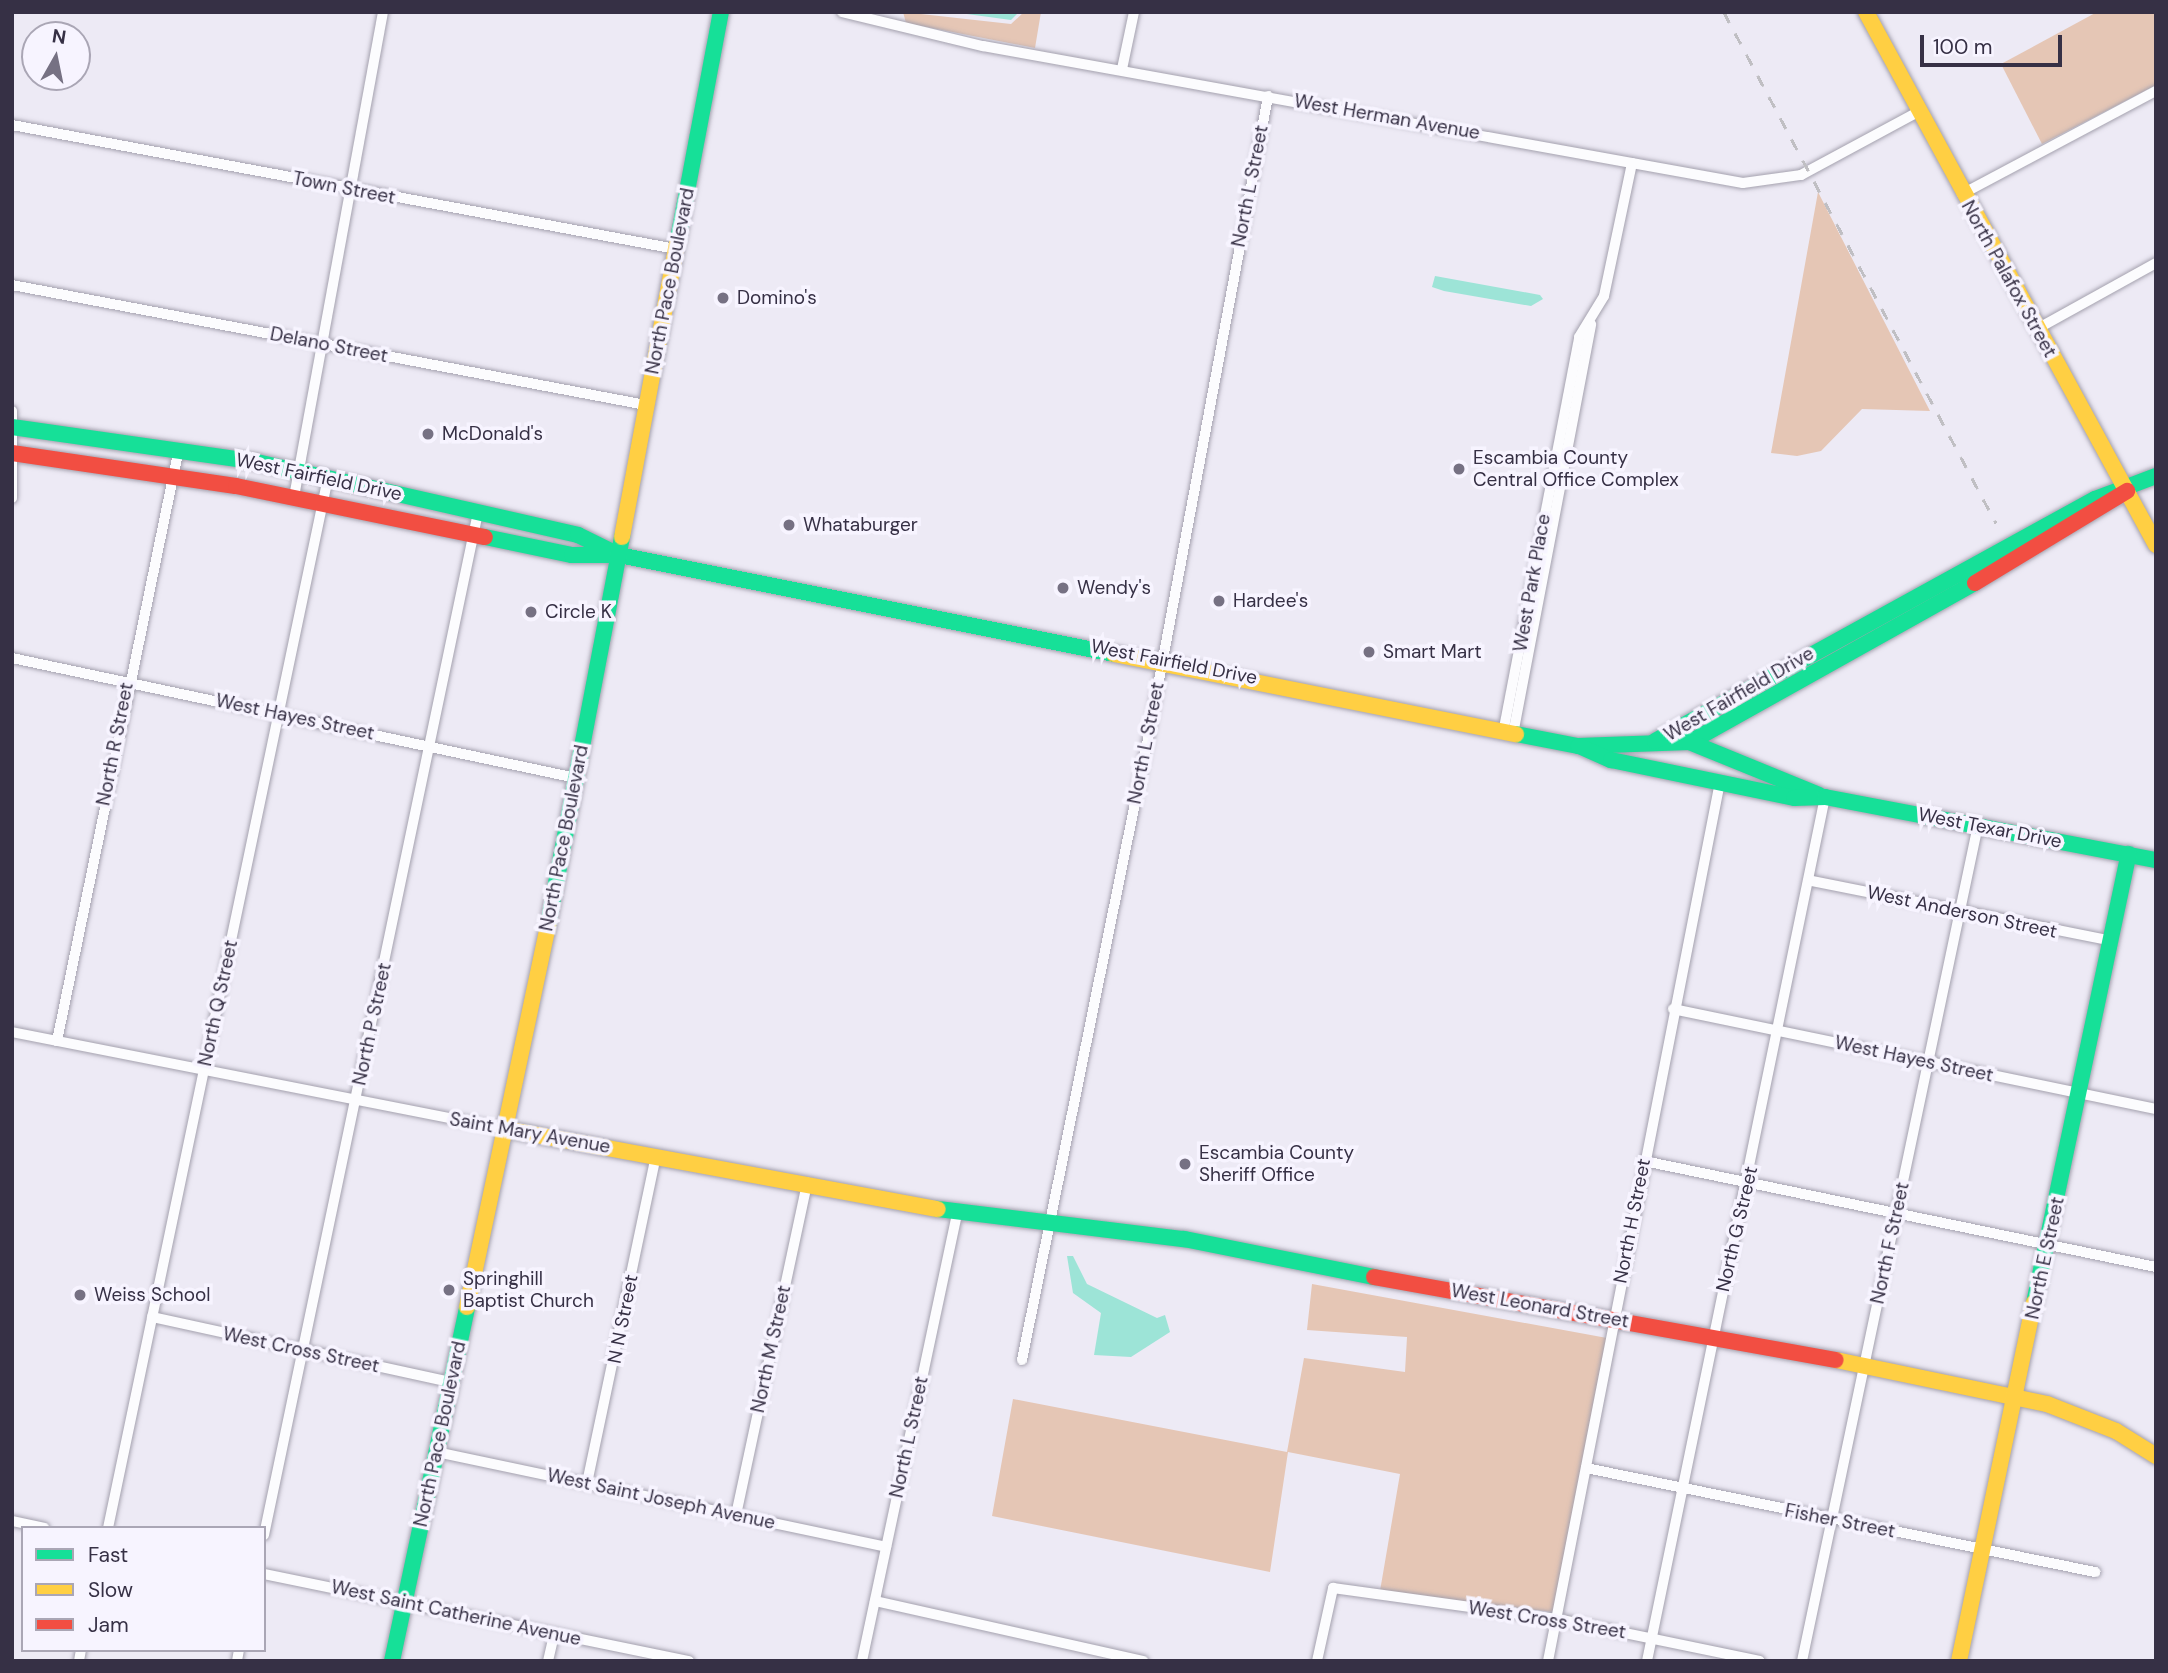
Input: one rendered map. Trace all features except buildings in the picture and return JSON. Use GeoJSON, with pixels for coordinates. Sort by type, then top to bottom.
{"type":"FeatureCollection","features":[{"type":"Feature","properties":{"kind":"main road","name":"North Pace Boulevard"},"geometry":{"type":"LineString","coordinates":[[392,1661],[576,778],[721,12]]}},
{"type":"Feature","properties":{"kind":"main road","name":"North Palafox Street"},"geometry":{"type":"LineString","coordinates":[[1866,12],[1962,194],[2156,545]]}},
{"type":"Feature","properties":{"kind":"main road","name":"West Fairfield Drive"},"geometry":{"type":"LineString","coordinates":[[13,421],[179,448],[328,478],[578,535],[619,555]]}},
{"type":"Feature","properties":{"kind":"main road","name":"West Fairfield Drive"},"geometry":{"type":"LineString","coordinates":[[14,453],[294,497],[572,555],[619,555],[1509,729],[1578,746],[1646,746],[1670,735],[2084,505],[2127,491]]}},
{"type":"Feature","properties":{"kind":"main road"},"geometry":{"type":"LineString","coordinates":[[2127,491],[2156,476]]}},
{"type":"Feature","properties":{"kind":"main road","name":"West Fairfield Drive"},"geometry":{"type":"LineString","coordinates":[[1690,742],[2081,524],[2127,491]]}},
{"type":"Feature","properties":{"kind":"main road","name":"West Texar Drive"},"geometry":{"type":"LineString","coordinates":[[1670,735],[1825,797]]}},
{"type":"Feature","properties":{"kind":"main road"},"geometry":{"type":"LineString","coordinates":[[1646,746],[1690,742]]}},
{"type":"Feature","properties":{"kind":"main road","name":"West Texar Drive"},"geometry":{"type":"LineString","coordinates":[[1578,746],[1611,760],[1720,782],[1825,797],[2156,860]]}},
{"type":"Feature","properties":{"kind":"main road","name":"North E Street"},"geometry":{"type":"LineString","coordinates":[[1959,1661],[2129,854]]}},
{"type":"Feature","properties":{"kind":"main road","name":"Saint Mary Avenue"},"geometry":{"type":"LineString","coordinates":[[505,1129],[957,1213],[1049,1224]]}},
{"type":"Feature","properties":{"kind":"main road","name":"West Leonard Street"},"geometry":{"type":"LineString","coordinates":[[1049,1224],[1184,1239],[1614,1320],[1713,1333],[1864,1364],[2015,1397],[2092,1420],[2156,1457]]}},
{"type":"Feature","properties":{"kind":"street"},"geometry":{"type":"LineString","coordinates":[[294,497],[296,471],[383,12]]}},
{"type":"Feature","properties":{"kind":"street","name":"West Herman Avenue"},"geometry":{"type":"LineString","coordinates":[[842,12],[905,31],[1743,183],[1779,182],[1918,112]]}},
{"type":"Feature","properties":{"kind":"street"},"geometry":{"type":"LineString","coordinates":[[1122,69],[1134,12]]}},
{"type":"Feature","properties":{"kind":"street"},"geometry":{"type":"LineString","coordinates":[[1962,194],[2156,91]]}},
{"type":"Feature","properties":{"kind":"street","name":"North L Street"},"geometry":{"type":"LineString","coordinates":[[1049,1224],[1161,660],[1268,96]]}},
{"type":"Feature","properties":{"kind":"street","name":"Town Street"},"geometry":{"type":"LineString","coordinates":[[12,125],[677,249]]}},
{"type":"Feature","properties":{"kind":"street","name":"West Park Place"},"geometry":{"type":"LineString","coordinates":[[1509,729],[1579,337],[1604,296],[1632,163]]}},
{"type":"Feature","properties":{"kind":"street"},"geometry":{"type":"LineString","coordinates":[[2037,329],[2156,263]]}},
{"type":"Feature","properties":{"kind":"street","name":"Delano Street"},"geometry":{"type":"LineString","coordinates":[[12,285],[646,405]]}},
{"type":"Feature","properties":{"kind":"street"},"geometry":{"type":"LineString","coordinates":[[12,498],[13,421]]}},
{"type":"Feature","properties":{"kind":"street","name":"North R Street"},"geometry":{"type":"LineString","coordinates":[[57,1041],[127,682],[179,448]]}},
{"type":"Feature","properties":{"kind":"street","name":"North Q Street"},"geometry":{"type":"LineString","coordinates":[[108,1526],[328,478]]}},
{"type":"Feature","properties":{"kind":"street","name":"North P Street"},"geometry":{"type":"LineString","coordinates":[[266,1526],[478,512]]}},
{"type":"Feature","properties":{"kind":"street","name":"West Hayes Street"},"geometry":{"type":"LineString","coordinates":[[12,658],[576,778]]}},
{"type":"Feature","properties":{"kind":"street","name":"North H Street"},"geometry":{"type":"LineString","coordinates":[[1548,1661],[1673,1009],[1720,782]]}},
{"type":"Feature","properties":{"kind":"street","name":"North G Street"},"geometry":{"type":"LineString","coordinates":[[1647,1661],[1713,1333],[1749,1182],[1812,881],[1825,797]]}},
{"type":"Feature","properties":{"kind":"street","name":"North F Street"},"geometry":{"type":"LineString","coordinates":[[1802,1661],[1978,825]]}},
{"type":"Feature","properties":{"kind":"street","name":"West Anderson Street"},"geometry":{"type":"LineString","coordinates":[[1812,881],[2112,941]]}},
{"type":"Feature","properties":{"kind":"street","name":"West Hayes Street"},"geometry":{"type":"LineString","coordinates":[[1673,1009],[2156,1109]]}},
{"type":"Feature","properties":{"kind":"street","name":"Saint Mary Avenue"},"geometry":{"type":"LineString","coordinates":[[12,1032],[505,1129]]}},
{"type":"Feature","properties":{"kind":"street","name":"N N Street"},"geometry":{"type":"LineString","coordinates":[[587,1483],[656,1155]]}},
{"type":"Feature","properties":{"kind":"street"},"geometry":{"type":"LineString","coordinates":[[1644,1161],[2156,1267]]}},
{"type":"Feature","properties":{"kind":"street","name":"North M Street"},"geometry":{"type":"LineString","coordinates":[[736,1515],[807,1183]]}},
{"type":"Feature","properties":{"kind":"street","name":"North L Street"},"geometry":{"type":"LineString","coordinates":[[862,1661],[957,1213]]}},
{"type":"Feature","properties":{"kind":"street"},"geometry":{"type":"LineString","coordinates":[[1022,1360],[1049,1224]]}},
{"type":"Feature","properties":{"kind":"street","name":"West Cross Street"},"geometry":{"type":"LineString","coordinates":[[152,1317],[451,1382]]}},
{"type":"Feature","properties":{"kind":"street","name":"West Saint Joseph Avenue"},"geometry":{"type":"LineString","coordinates":[[436,1452],[886,1547]]}},
{"type":"Feature","properties":{"kind":"street","name":"Fisher Street"},"geometry":{"type":"LineString","coordinates":[[1586,1468],[1683,1490],[2095,1572]]}},
{"type":"Feature","properties":{"kind":"street"},"geometry":{"type":"LineString","coordinates":[[12,1521],[35,1526]]}},
{"type":"Feature","properties":{"kind":"street","name":"West Saint Catherine Avenue"},"geometry":{"type":"LineString","coordinates":[[266,1574],[689,1661]]}},
{"type":"Feature","properties":{"kind":"street","name":"West Cross Street"},"geometry":{"type":"LineString","coordinates":[[1317,1661],[1334,1588],[1557,1619],[1760,1661]]}},
{"type":"Feature","properties":{"kind":"street"},"geometry":{"type":"LineString","coordinates":[[874,1601],[1143,1661]]}},
{"type":"Feature","properties":{"kind":"street"},"geometry":{"type":"LineString","coordinates":[[548,1661],[554,1633]]}},
{"type":"Feature","properties":{"kind":"shaded area"},"geometry":{"type":"Polygon","coordinates":[[[903,12],[1011,24],[1024,12],[1041,12],[1035,48],[906,23],[903,12]]]}},
{"type":"Feature","properties":{"kind":"shaded area"},"geometry":{"type":"Polygon","coordinates":[[[952,12],[1019,12],[1011,20],[952,12]]]}},
{"type":"Feature","properties":{"kind":"shaded area"},"geometry":{"type":"Polygon","coordinates":[[[2097,12],[2156,12],[2156,85],[2042,144],[2001,64],[2097,12]]]}},
{"type":"Feature","properties":{"kind":"shaded area"},"geometry":{"type":"Polygon","coordinates":[[[1818,192],[1930,411],[1862,409],[1821,451],[1797,456],[1771,453],[1818,192]]]}},
{"type":"Feature","properties":{"kind":"shaded area"},"geometry":{"type":"Polygon","coordinates":[[[1435,276],[1540,295],[1543,299],[1531,306],[1444,291],[1432,287],[1435,276]]]}},
{"type":"Feature","properties":{"kind":"shaded area"},"geometry":{"type":"Polygon","coordinates":[[[1067,1256],[1073,1256],[1087,1284],[1157,1318],[1165,1315],[1170,1332],[1131,1357],[1094,1355],[1101,1313],[1073,1293],[1067,1256]]]}},
{"type":"Feature","properties":{"kind":"shaded area"},"geometry":{"type":"Polygon","coordinates":[[[1312,1284],[1607,1338],[1553,1612],[1380,1591],[1400,1474],[1288,1452],[1270,1572],[992,1516],[1013,1399],[1287,1452],[1304,1358],[1405,1372],[1407,1337],[1307,1330],[1312,1284]]]}},
{"type":"Feature","properties":{"kind":"railway"},"geometry":{"type":"LineString","coordinates":[[1724,12],[1996,523]]}},
{"type":"Feature","properties":{"kind":"traffic: fast"},"geometry":{"type":"LineString","coordinates":[[678,239],[721,12]]}},
{"type":"Feature","properties":{"kind":"traffic: fast"},"geometry":{"type":"LineString","coordinates":[[12,427],[257,462],[578,535],[613,552]]}},
{"type":"Feature","properties":{"kind":"traffic: fast"},"geometry":{"type":"LineString","coordinates":[[1655,741],[2095,499],[2156,476]]}},
{"type":"Feature","properties":{"kind":"traffic: fast"},"geometry":{"type":"LineString","coordinates":[[485,537],[572,555],[619,555],[1114,654]]}},
{"type":"Feature","properties":{"kind":"traffic: fast"},"geometry":{"type":"LineString","coordinates":[[548,925],[622,537]]}},
{"type":"Feature","properties":{"kind":"traffic: fast"},"geometry":{"type":"LineString","coordinates":[[1516,734],[1578,746],[1690,742],[1975,583]]}},
{"type":"Feature","properties":{"kind":"traffic: fast"},"geometry":{"type":"LineString","coordinates":[[1682,739],[1819,795]]}},
{"type":"Feature","properties":{"kind":"traffic: fast"},"geometry":{"type":"LineString","coordinates":[[1579,746],[1611,760],[1794,798],[1825,797],[2156,860]]}},
{"type":"Feature","properties":{"kind":"traffic: fast"},"geometry":{"type":"LineString","coordinates":[[2034,1303],[2129,854]]}},
{"type":"Feature","properties":{"kind":"traffic: fast"},"geometry":{"type":"LineString","coordinates":[[938,1209],[1184,1239],[1374,1277]]}},
{"type":"Feature","properties":{"kind":"traffic: fast"},"geometry":{"type":"LineString","coordinates":[[392,1661],[467,1307]]}},
{"type":"Feature","properties":{"kind":"traffic: slow"},"geometry":{"type":"LineString","coordinates":[[1866,12],[2156,545]]}},
{"type":"Feature","properties":{"kind":"traffic: slow"},"geometry":{"type":"LineString","coordinates":[[622,537],[678,239]]}},
{"type":"Feature","properties":{"kind":"traffic: slow"},"geometry":{"type":"LineString","coordinates":[[1114,654],[1516,734]]}},
{"type":"Feature","properties":{"kind":"traffic: slow"},"geometry":{"type":"LineString","coordinates":[[467,1307],[548,925]]}},
{"type":"Feature","properties":{"kind":"traffic: slow"},"geometry":{"type":"LineString","coordinates":[[505,1129],[938,1209]]}},
{"type":"Feature","properties":{"kind":"traffic: slow"},"geometry":{"type":"LineString","coordinates":[[1959,1661],[2034,1303]]}},
{"type":"Feature","properties":{"kind":"traffic: slow"},"geometry":{"type":"LineString","coordinates":[[1836,1360],[2047,1404],[2116,1431],[2156,1456]]}},
{"type":"Feature","properties":{"kind":"traffic: jam"},"geometry":{"type":"LineString","coordinates":[[12,453],[236,486],[485,537]]}},
{"type":"Feature","properties":{"kind":"traffic: jam"},"geometry":{"type":"LineString","coordinates":[[1975,583],[2127,491]]}},
{"type":"Feature","properties":{"kind":"traffic: jam"},"geometry":{"type":"LineString","coordinates":[[1374,1277],[1836,1360]]}},
{"type":"Feature","properties":{"kind":"place","name":"Domino's"},"geometry":{"type":"Point","coordinates":[723,298]}},
{"type":"Feature","properties":{"kind":"place","name":"McDonald's"},"geometry":{"type":"Point","coordinates":[428,434]}},
{"type":"Feature","properties":{"kind":"place","name":"Escambia County Central Office Complex"},"geometry":{"type":"Point","coordinates":[1459,469]}},
{"type":"Feature","properties":{"kind":"place","name":"Whataburger"},"geometry":{"type":"Point","coordinates":[789,525]}},
{"type":"Feature","properties":{"kind":"place","name":"Wendy's"},"geometry":{"type":"Point","coordinates":[1063,588]}},
{"type":"Feature","properties":{"kind":"place","name":"Hardee's"},"geometry":{"type":"Point","coordinates":[1219,601]}},
{"type":"Feature","properties":{"kind":"place","name":"Circle K"},"geometry":{"type":"Point","coordinates":[531,612]}},
{"type":"Feature","properties":{"kind":"place","name":"Smart Mart"},"geometry":{"type":"Point","coordinates":[1369,652]}},
{"type":"Feature","properties":{"kind":"place","name":"Escambia County Sheriff Office"},"geometry":{"type":"Point","coordinates":[1185,1164]}},
{"type":"Feature","properties":{"kind":"place","name":"Springhill Baptist Church"},"geometry":{"type":"Point","coordinates":[449,1290]}},
{"type":"Feature","properties":{"kind":"place","name":"Weiss School"},"geometry":{"type":"Point","coordinates":[80,1295]}}]}
